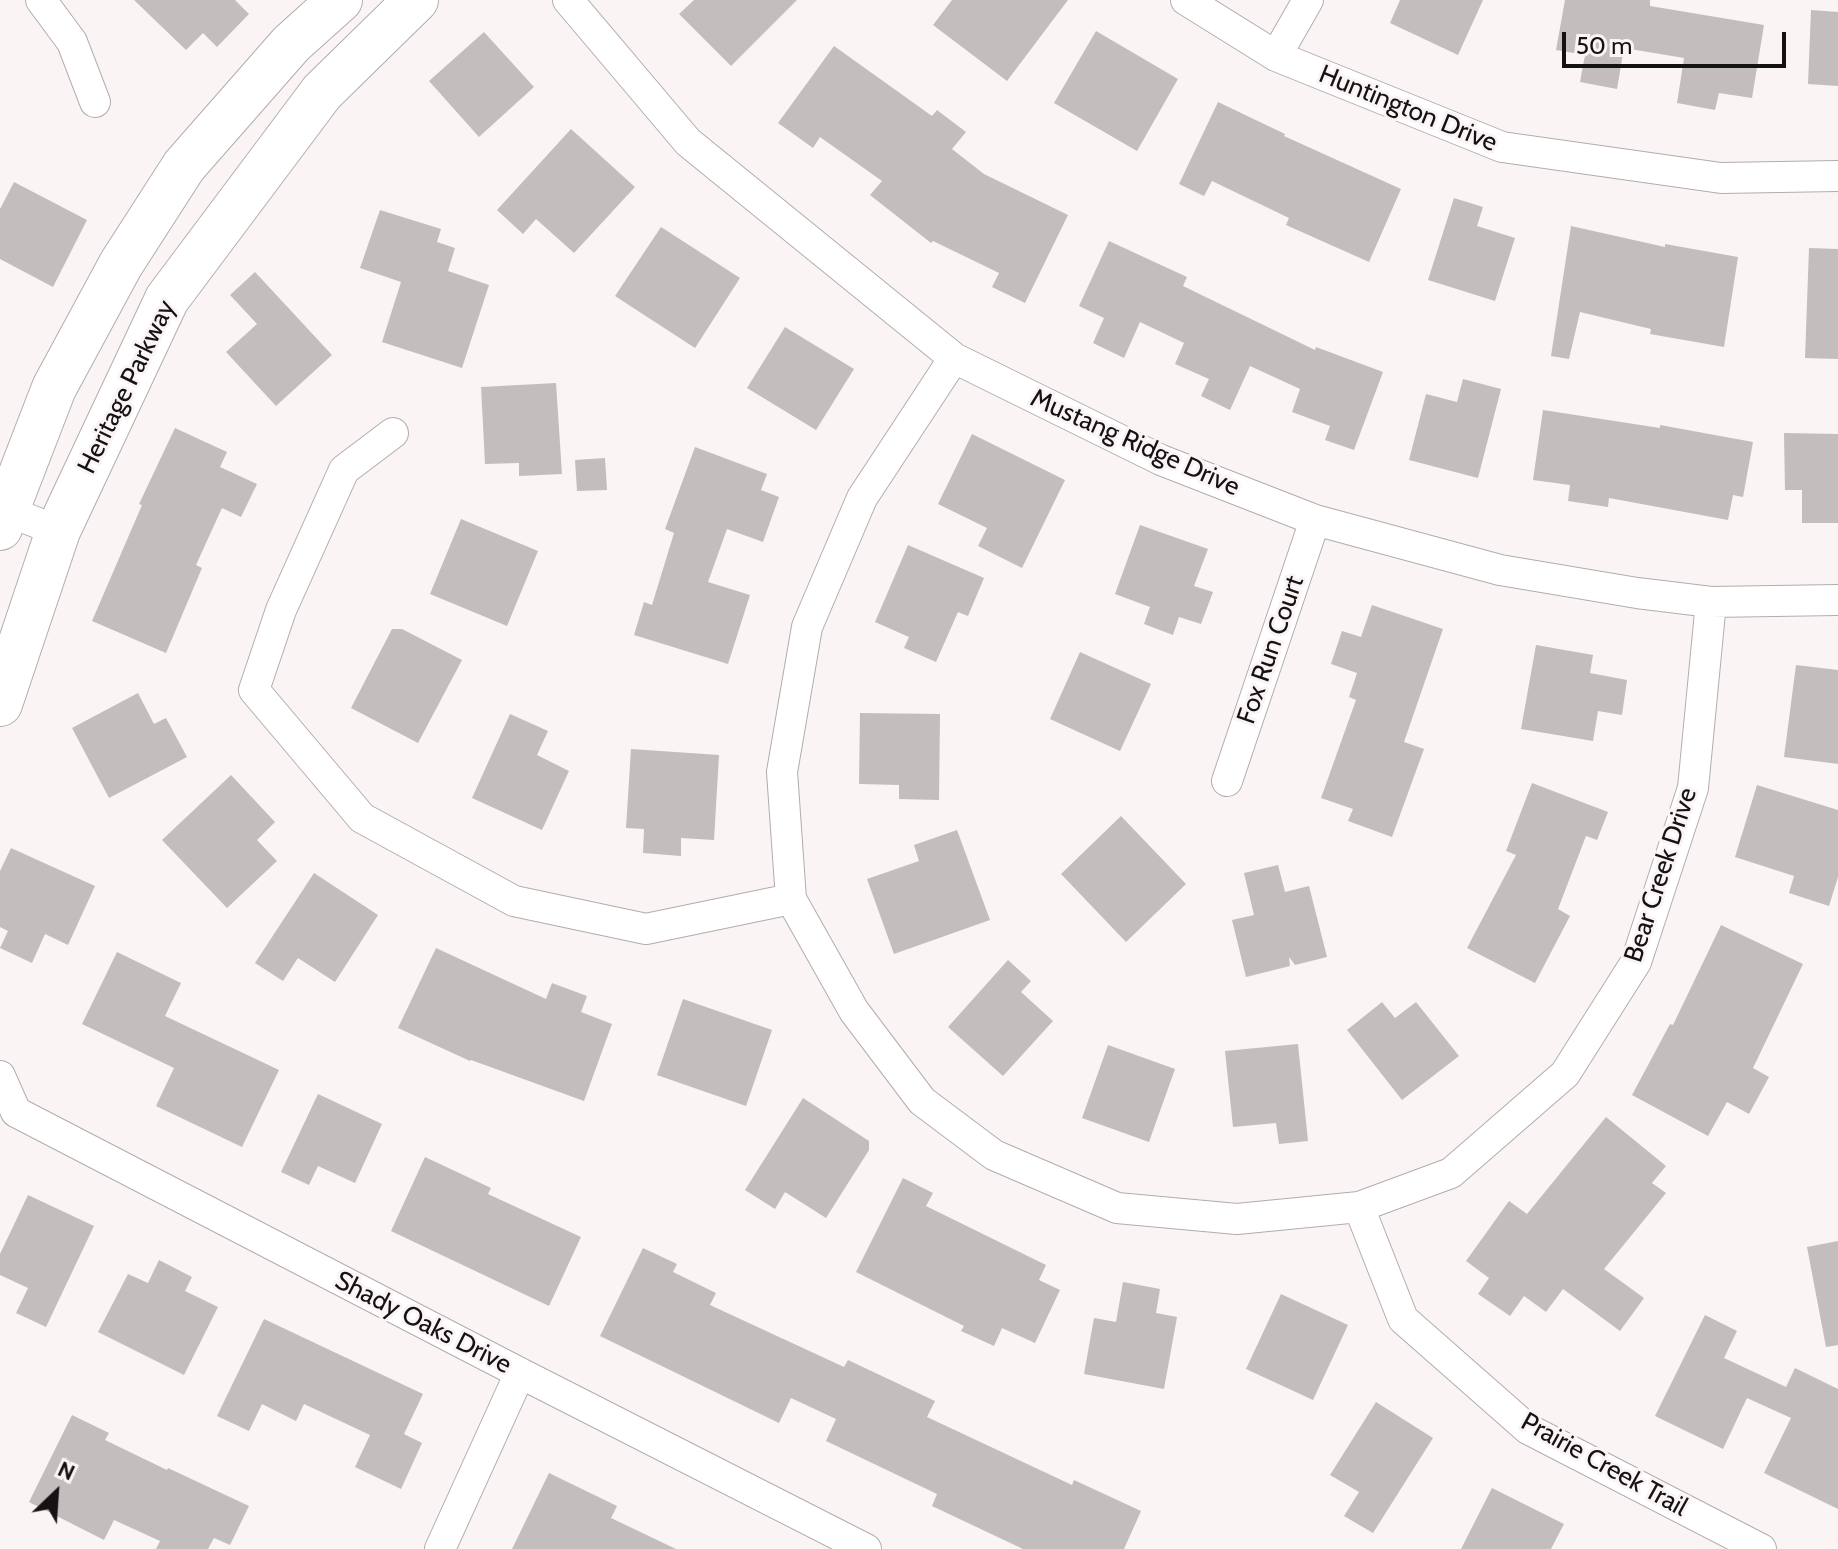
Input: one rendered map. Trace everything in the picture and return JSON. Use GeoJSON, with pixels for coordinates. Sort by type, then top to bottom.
{"type":"FeatureCollection","features":[{"type":"Feature","properties":{"kind":"main road"},"geometry":{"type":"LineString","coordinates":[[2,515],[54,388],[121,264],[184,166],[291,44],[340,0]]}},
{"type":"Feature","properties":{"kind":"main road","name":"Heritage Parkway"},"geometry":{"type":"LineString","coordinates":[[0,704],[58,531],[167,299],[322,92],[416,0]]}},
{"type":"Feature","properties":{"kind":"street"},"geometry":{"type":"LineString","coordinates":[[41,0],[72,42],[95,102]]}},
{"type":"Feature","properties":{"kind":"street","name":"Mustang Ridge Drive"},"geometry":{"type":"LineString","coordinates":[[568,0],[688,142],[954,358],[1161,460],[1315,520],[1500,570],[1711,602],[1838,600]]}},
{"type":"Feature","properties":{"kind":"street","name":"Huntington Drive"},"geometry":{"type":"LineString","coordinates":[[1186,0],[1276,56],[1502,147],[1721,178],[1838,176]]}},
{"type":"Feature","properties":{"kind":"street"},"geometry":{"type":"LineString","coordinates":[[1276,56],[1308,0]]}},
{"type":"Feature","properties":{"kind":"street"},"geometry":{"type":"LineString","coordinates":[[393,433],[344,470],[281,610],[254,690],[362,818],[514,901],[646,929],[791,899],[782,772],[807,627],[862,498],[954,358]]}},
{"type":"Feature","properties":{"kind":"street"},"geometry":{"type":"LineString","coordinates":[[2,515],[58,531]]}},
{"type":"Feature","properties":{"kind":"street","name":"Fox Run Court"},"geometry":{"type":"LineString","coordinates":[[1227,781],[1315,520]]}},
{"type":"Feature","properties":{"kind":"street","name":"Bear Creek Drive"},"geometry":{"type":"LineString","coordinates":[[791,899],[854,1011],[922,1101],[994,1155],[1117,1208],[1237,1219],[1359,1207],[1451,1173],[1565,1074],[1636,962],[1693,788],[1711,602]]}},
{"type":"Feature","properties":{"kind":"street","name":"Shady Oaks Drive"},"geometry":{"type":"LineString","coordinates":[[0,1076],[16,1112],[866,1549]]}},
{"type":"Feature","properties":{"kind":"street","name":"Prairie Creek Trail"},"geometry":{"type":"LineString","coordinates":[[1359,1207],[1403,1319],[1528,1429],[1761,1549]]}},
{"type":"Feature","properties":{"kind":"street"},"geometry":{"type":"LineString","coordinates":[[440,1549],[520,1373]]}},
{"type":"Feature","properties":{"kind":"building"},"geometry":{"type":"Polygon","coordinates":[[[134,0],[235,0],[249,14],[217,47],[203,33],[186,50],[134,0]]]}},
{"type":"Feature","properties":{"kind":"building"},"geometry":{"type":"Polygon","coordinates":[[[694,0],[797,0],[731,66],[679,14],[694,0]]]}},
{"type":"Feature","properties":{"kind":"building"},"geometry":{"type":"Polygon","coordinates":[[[952,0],[1068,0],[1007,81],[933,25],[952,0]]]}},
{"type":"Feature","properties":{"kind":"building"},"geometry":{"type":"Polygon","coordinates":[[[1400,0],[1483,0],[1458,55],[1390,23],[1400,0]]]}},
{"type":"Feature","properties":{"kind":"building"},"geometry":{"type":"Polygon","coordinates":[[[1565,0],[1650,0],[1650,6],[1764,25],[1752,98],[1719,93],[1715,110],[1677,103],[1684,58],[1624,48],[1617,89],[1580,82],[1585,55],[1556,50],[1565,0]]]}},
{"type":"Feature","properties":{"kind":"building"},"geometry":{"type":"Polygon","coordinates":[[[1811,10],[1838,12],[1838,86],[1808,84],[1811,10]]]}},
{"type":"Feature","properties":{"kind":"building"},"geometry":{"type":"Polygon","coordinates":[[[1096,31],[1178,79],[1137,151],[1054,103],[1096,31]]]}},
{"type":"Feature","properties":{"kind":"building"},"geometry":{"type":"Polygon","coordinates":[[[484,32],[534,87],[479,137],[429,81],[484,32]]]}},
{"type":"Feature","properties":{"kind":"building"},"geometry":{"type":"Polygon","coordinates":[[[834,46],[932,116],[937,110],[966,132],[952,149],[984,174],[1068,215],[1025,303],[992,287],[999,273],[933,241],[931,243],[870,195],[882,181],[820,137],[813,148],[778,123],[834,46]]]}},
{"type":"Feature","properties":{"kind":"building"},"geometry":{"type":"Polygon","coordinates":[[[1218,102],[1401,189],[1369,262],[1286,225],[1289,218],[1212,181],[1204,196],[1179,184],[1218,102]]]}},
{"type":"Feature","properties":{"kind":"building"},"geometry":{"type":"Polygon","coordinates":[[[571,129],[635,187],[574,253],[536,219],[523,234],[497,210],[571,129]]]}},
{"type":"Feature","properties":{"kind":"building"},"geometry":{"type":"Polygon","coordinates":[[[14,182],[87,220],[53,287],[0,259],[0,209],[14,182]]]}},
{"type":"Feature","properties":{"kind":"building"},"geometry":{"type":"Polygon","coordinates":[[[1454,198],[1483,207],[1477,226],[1515,238],[1495,301],[1428,280],[1454,198]]]}},
{"type":"Feature","properties":{"kind":"building"},"geometry":{"type":"Polygon","coordinates":[[[380,210],[441,229],[437,242],[455,248],[448,271],[489,285],[462,368],[382,342],[401,282],[360,268],[380,210]]]}},
{"type":"Feature","properties":{"kind":"building"},"geometry":{"type":"Polygon","coordinates":[[[1571,226],[1665,247],[1665,244],[1738,257],[1724,347],[1650,334],[1651,329],[1580,312],[1569,359],[1551,356],[1571,226]]]}},
{"type":"Feature","properties":{"kind":"building"},"geometry":{"type":"Polygon","coordinates":[[[661,227],[740,278],[695,348],[615,296],[661,227]]]}},
{"type":"Feature","properties":{"kind":"building"},"geometry":{"type":"Polygon","coordinates":[[[1109,241],[1187,277],[1183,286],[1315,350],[1316,347],[1383,372],[1354,450],[1325,440],[1330,426],[1292,412],[1300,389],[1250,366],[1230,410],[1201,396],[1209,379],[1175,364],[1184,343],[1140,322],[1124,358],[1093,343],[1104,318],[1079,306],[1109,241]]]}},
{"type":"Feature","properties":{"kind":"building"},"geometry":{"type":"Polygon","coordinates":[[[1809,248],[1838,249],[1838,359],[1805,358],[1809,248]]]}},
{"type":"Feature","properties":{"kind":"building"},"geometry":{"type":"Polygon","coordinates":[[[255,272],[332,355],[276,406],[226,352],[257,324],[230,295],[255,272]]]}},
{"type":"Feature","properties":{"kind":"building"},"geometry":{"type":"Polygon","coordinates":[[[785,327],[854,369],[816,430],[747,388],[785,327]]]}},
{"type":"Feature","properties":{"kind":"building"},"geometry":{"type":"Polygon","coordinates":[[[1463,379],[1501,389],[1478,478],[1409,460],[1426,394],[1457,402],[1463,379]]]}},
{"type":"Feature","properties":{"kind":"building"},"geometry":{"type":"Polygon","coordinates":[[[556,383],[562,474],[519,476],[519,463],[485,464],[481,387],[556,383]]]}},
{"type":"Feature","properties":{"kind":"building"},"geometry":{"type":"Polygon","coordinates":[[[1543,410],[1660,428],[1660,425],[1753,442],[1743,497],[1733,495],[1728,520],[1609,498],[1608,507],[1568,501],[1570,485],[1533,480],[1543,410]]]}},
{"type":"Feature","properties":{"kind":"building"},"geometry":{"type":"Polygon","coordinates":[[[175,428],[227,452],[220,467],[257,484],[241,517],[222,508],[196,565],[202,568],[166,653],[92,621],[142,505],[139,504],[175,428]]]}},
{"type":"Feature","properties":{"kind":"building"},"geometry":{"type":"Polygon","coordinates":[[[1784,433],[1838,434],[1838,523],[1802,523],[1802,490],[1785,490],[1784,433]]]}},
{"type":"Feature","properties":{"kind":"building"},"geometry":{"type":"Polygon","coordinates":[[[972,434],[1065,480],[1022,568],[978,546],[987,528],[938,504],[972,434]]]}},
{"type":"Feature","properties":{"kind":"building"},"geometry":{"type":"Polygon","coordinates":[[[695,447],[767,474],[761,490],[779,497],[763,542],[727,529],[708,582],[750,595],[728,664],[634,635],[644,602],[652,605],[674,533],[665,529],[695,447]]]}},
{"type":"Feature","properties":{"kind":"building"},"geometry":{"type":"Polygon","coordinates":[[[605,458],[607,490],[577,491],[575,460],[605,458]]]}},
{"type":"Feature","properties":{"kind":"building"},"geometry":{"type":"Polygon","coordinates":[[[461,519],[538,551],[507,626],[430,594],[461,519]]]}},
{"type":"Feature","properties":{"kind":"building"},"geometry":{"type":"Polygon","coordinates":[[[1140,525],[1208,549],[1194,586],[1213,592],[1201,624],[1179,617],[1173,635],[1144,624],[1150,607],[1115,594],[1140,525]]]}},
{"type":"Feature","properties":{"kind":"building"},"geometry":{"type":"Polygon","coordinates":[[[908,545],[984,578],[968,616],[958,612],[936,662],[904,648],[909,637],[875,622],[908,545]]]}},
{"type":"Feature","properties":{"kind":"building"},"geometry":{"type":"Polygon","coordinates":[[[1372,605],[1443,629],[1404,742],[1424,749],[1392,837],[1348,821],[1353,809],[1321,798],[1356,700],[1349,697],[1357,673],[1331,664],[1342,631],[1361,637],[1372,605]]]}},
{"type":"Feature","properties":{"kind":"building"},"geometry":{"type":"Polygon","coordinates":[[[392,629],[402,629],[462,660],[418,743],[351,708],[392,629]]]}},
{"type":"Feature","properties":{"kind":"building"},"geometry":{"type":"Polygon","coordinates":[[[1536,645],[1593,655],[1590,673],[1627,680],[1622,715],[1598,711],[1593,741],[1521,729],[1536,645]]]}},
{"type":"Feature","properties":{"kind":"building"},"geometry":{"type":"Polygon","coordinates":[[[1080,652],[1151,684],[1120,751],[1050,719],[1080,652]]]}},
{"type":"Feature","properties":{"kind":"building"},"geometry":{"type":"Polygon","coordinates":[[[1796,665],[1838,670],[1838,764],[1784,757],[1796,665]]]}},
{"type":"Feature","properties":{"kind":"building"},"geometry":{"type":"Polygon","coordinates":[[[138,693],[154,724],[166,718],[187,757],[109,798],[72,728],[138,693]]]}},
{"type":"Feature","properties":{"kind":"building"},"geometry":{"type":"Polygon","coordinates":[[[860,713],[940,714],[939,800],[899,799],[899,785],[859,784],[860,713]]]}},
{"type":"Feature","properties":{"kind":"building"},"geometry":{"type":"Polygon","coordinates":[[[510,714],[548,731],[537,755],[569,771],[542,830],[472,798],[510,714]]]}},
{"type":"Feature","properties":{"kind":"building"},"geometry":{"type":"Polygon","coordinates":[[[631,749],[719,755],[714,840],[681,838],[681,856],[643,853],[644,829],[626,828],[631,749]]]}},
{"type":"Feature","properties":{"kind":"building"},"geometry":{"type":"Polygon","coordinates":[[[231,775],[275,822],[257,840],[277,861],[227,908],[162,840],[231,775]]]}},
{"type":"Feature","properties":{"kind":"building"},"geometry":{"type":"Polygon","coordinates":[[[1532,783],[1608,812],[1597,840],[1586,836],[1558,909],[1570,916],[1535,983],[1467,948],[1516,855],[1506,851],[1532,783]]]}},
{"type":"Feature","properties":{"kind":"building"},"geometry":{"type":"Polygon","coordinates":[[[1757,785],[1838,810],[1838,877],[1829,906],[1789,893],[1794,876],[1735,857],[1757,785]]]}},
{"type":"Feature","properties":{"kind":"building"},"geometry":{"type":"Polygon","coordinates":[[[1121,816],[1186,884],[1126,942],[1061,874],[1121,816]]]}},
{"type":"Feature","properties":{"kind":"building"},"geometry":{"type":"Polygon","coordinates":[[[957,830],[990,920],[894,954],[867,879],[919,861],[914,845],[957,830]]]}},
{"type":"Feature","properties":{"kind":"building"},"geometry":{"type":"Polygon","coordinates":[[[11,848],[95,886],[68,945],[45,934],[32,963],[0,948],[8,931],[0,927],[0,871],[11,848]]]}},
{"type":"Feature","properties":{"kind":"building"},"geometry":{"type":"Polygon","coordinates":[[[1278,865],[1285,892],[1309,886],[1327,957],[1295,965],[1289,957],[1290,966],[1246,977],[1232,920],[1254,915],[1244,873],[1278,865]]]}},
{"type":"Feature","properties":{"kind":"building"},"geometry":{"type":"Polygon","coordinates":[[[314,873],[378,915],[335,982],[298,958],[283,981],[255,963],[314,873]]]}},
{"type":"Feature","properties":{"kind":"building"},"geometry":{"type":"Polygon","coordinates":[[[1721,925],[1803,964],[1753,1068],[1769,1077],[1749,1114],[1727,1102],[1708,1136],[1632,1095],[1670,1024],[1673,1025],[1721,925]]]}},
{"type":"Feature","properties":{"kind":"building"},"geometry":{"type":"Polygon","coordinates":[[[436,948],[546,999],[552,983],[587,996],[581,1012],[612,1024],[584,1101],[470,1061],[398,1028],[436,948]]]}},
{"type":"Feature","properties":{"kind":"building"},"geometry":{"type":"Polygon","coordinates":[[[117,952],[181,983],[165,1016],[279,1070],[242,1147],[156,1106],[174,1068],[82,1024],[117,952]]]}},
{"type":"Feature","properties":{"kind":"building"},"geometry":{"type":"Polygon","coordinates":[[[1008,960],[1031,981],[1021,992],[1053,1021],[1003,1076],[948,1027],[1008,960]]]}},
{"type":"Feature","properties":{"kind":"building"},"geometry":{"type":"Polygon","coordinates":[[[683,999],[772,1030],[746,1106],[657,1075],[683,999]]]}},
{"type":"Feature","properties":{"kind":"building"},"geometry":{"type":"Polygon","coordinates":[[[1382,1002],[1395,1018],[1416,1002],[1459,1056],[1402,1100],[1347,1030],[1382,1002]]]}},
{"type":"Feature","properties":{"kind":"building"},"geometry":{"type":"Polygon","coordinates":[[[1298,1044],[1308,1141],[1279,1144],[1276,1123],[1233,1127],[1225,1051],[1298,1044]]]}},
{"type":"Feature","properties":{"kind":"building"},"geometry":{"type":"Polygon","coordinates":[[[1108,1045],[1175,1069],[1149,1142],[1082,1118],[1108,1045]]]}},
{"type":"Feature","properties":{"kind":"building"},"geometry":{"type":"Polygon","coordinates":[[[318,1094],[382,1124],[355,1183],[318,1166],[309,1185],[281,1172],[318,1094]]]}},
{"type":"Feature","properties":{"kind":"building"},"geometry":{"type":"Polygon","coordinates":[[[803,1098],[869,1141],[869,1150],[826,1218],[785,1192],[775,1209],[745,1190],[803,1098]]]}},
{"type":"Feature","properties":{"kind":"building"},"geometry":{"type":"Polygon","coordinates":[[[1606,1117],[1666,1166],[1652,1183],[1666,1193],[1604,1269],[1644,1298],[1620,1331],[1563,1289],[1546,1312],[1524,1296],[1510,1316],[1478,1294],[1489,1278],[1466,1261],[1509,1201],[1527,1214],[1606,1117]]]}},
{"type":"Feature","properties":{"kind":"building"},"geometry":{"type":"Polygon","coordinates":[[[425,1157],[491,1188],[488,1194],[581,1237],[549,1306],[391,1231],[425,1157]]]}},
{"type":"Feature","properties":{"kind":"building"},"geometry":{"type":"Polygon","coordinates":[[[903,1178],[933,1193],[926,1206],[1046,1265],[1039,1280],[1060,1290],[1035,1343],[1002,1328],[994,1346],[961,1331],[964,1326],[856,1272],[903,1178]]]}},
{"type":"Feature","properties":{"kind":"building"},"geometry":{"type":"Polygon","coordinates":[[[28,1195],[94,1226],[46,1327],[16,1313],[28,1288],[0,1275],[0,1254],[28,1195]]]}},
{"type":"Feature","properties":{"kind":"building"},"geometry":{"type":"Polygon","coordinates":[[[1838,1241],[1838,1345],[1826,1347],[1807,1247],[1838,1241]]]}},
{"type":"Feature","properties":{"kind":"building"},"geometry":{"type":"Polygon","coordinates":[[[643,1248],[677,1264],[673,1272],[716,1293],[710,1305],[844,1367],[848,1360],[935,1401],[927,1417],[1072,1485],[1074,1480],[1141,1511],[1124,1549],[1023,1549],[932,1506],[937,1494],[826,1441],[836,1419],[791,1398],[779,1423],[600,1336],[643,1248]]]}},
{"type":"Feature","properties":{"kind":"building"},"geometry":{"type":"Polygon","coordinates":[[[159,1260],[192,1277],[185,1291],[218,1307],[184,1375],[98,1332],[128,1274],[148,1283],[159,1260]]]}},
{"type":"Feature","properties":{"kind":"building"},"geometry":{"type":"Polygon","coordinates":[[[1123,1282],[1160,1289],[1156,1313],[1177,1317],[1164,1389],[1084,1374],[1094,1318],[1116,1322],[1123,1282]]]}},
{"type":"Feature","properties":{"kind":"building"},"geometry":{"type":"Polygon","coordinates":[[[1281,1294],[1348,1325],[1313,1400],[1246,1369],[1281,1294]]]}},
{"type":"Feature","properties":{"kind":"building"},"geometry":{"type":"Polygon","coordinates":[[[1705,1315],[1737,1331],[1724,1358],[1786,1387],[1795,1368],[1838,1389],[1838,1509],[1764,1473],[1791,1418],[1747,1398],[1723,1449],[1655,1416],[1705,1315]]]}},
{"type":"Feature","properties":{"kind":"building"},"geometry":{"type":"Polygon","coordinates":[[[264,1319],[423,1394],[404,1434],[422,1443],[401,1489],[355,1467],[370,1435],[304,1404],[296,1421],[262,1404],[249,1431],[217,1416],[264,1319]]]}},
{"type":"Feature","properties":{"kind":"building"},"geometry":{"type":"Polygon","coordinates":[[[1376,1402],[1433,1438],[1373,1533],[1344,1516],[1359,1492],[1330,1475],[1376,1402]]]}},
{"type":"Feature","properties":{"kind":"building"},"geometry":{"type":"Polygon","coordinates":[[[72,1415],[109,1433],[105,1440],[249,1506],[230,1545],[214,1538],[208,1549],[156,1549],[160,1541],[114,1520],[104,1540],[29,1502],[72,1415]]]}},
{"type":"Feature","properties":{"kind":"building"},"geometry":{"type":"Polygon","coordinates":[[[549,1473],[617,1506],[611,1518],[676,1549],[512,1549],[549,1473]]]}},
{"type":"Feature","properties":{"kind":"building"},"geometry":{"type":"Polygon","coordinates":[[[1492,1488],[1564,1524],[1551,1549],[1461,1549],[1492,1488]]]}}]}
